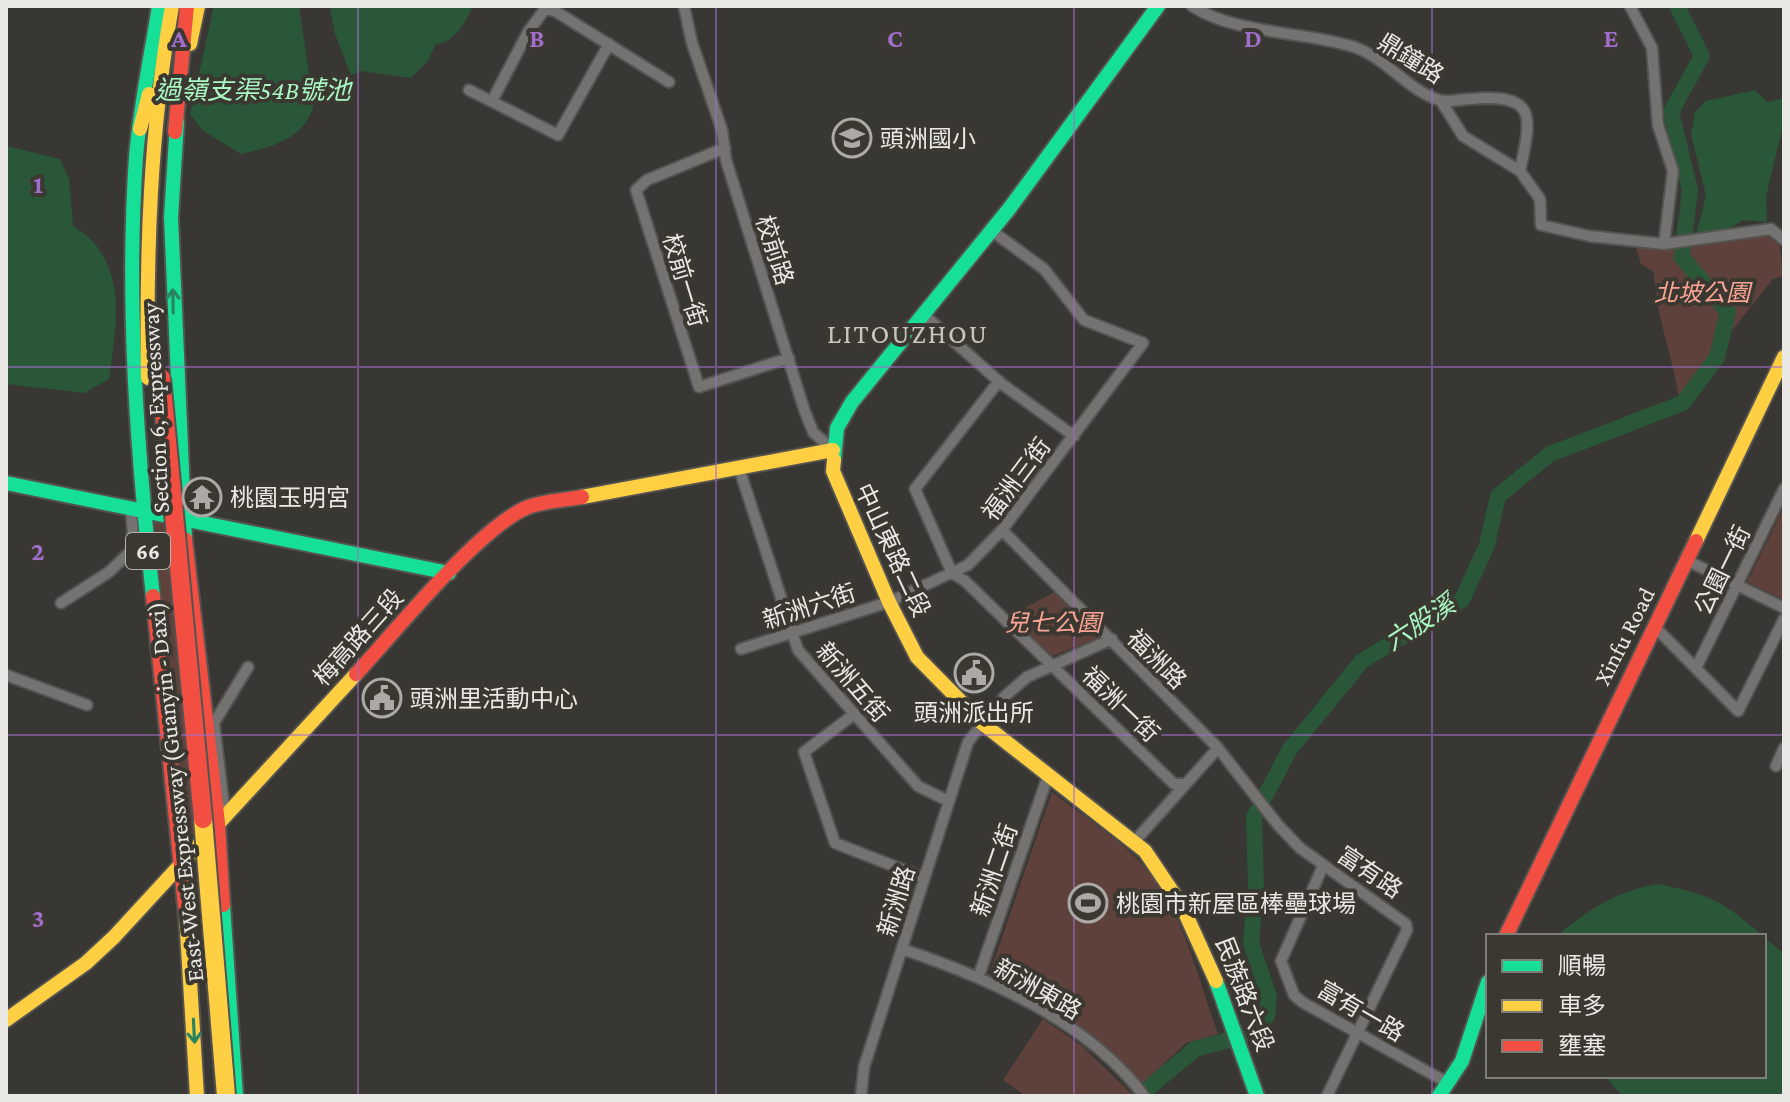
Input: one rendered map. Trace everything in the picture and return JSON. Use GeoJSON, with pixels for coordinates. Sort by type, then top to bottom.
{"type":"FeatureCollection","features":[{"type":"Feature","properties":{"kind":"main road","name":"Section 6, Expressway"},"geometry":{"type":"LineString","coordinates":[[159,6],[136,156],[134,322],[138,510],[183,858],[197,1096]]}},
{"type":"Feature","properties":{"kind":"main road"},"geometry":{"type":"LineString","coordinates":[[140,129],[172,6]]}},
{"type":"Feature","properties":{"kind":"main road","name":"East-West Expressway (Guanyin - Daxi)"},"geometry":{"type":"LineString","coordinates":[[172,6],[162,57],[151,157],[146,293],[148,378],[160,534],[208,981],[214,1096]]}},
{"type":"Feature","properties":{"kind":"main road"},"geometry":{"type":"LineString","coordinates":[[175,132],[186,6]]}},
{"type":"Feature","properties":{"kind":"main road","name":"East-West Expressway (Guanyin - Daxi)"},"geometry":{"type":"LineString","coordinates":[[186,6],[163,133],[157,297],[172,536],[219,980],[226,1096]]}},
{"type":"Feature","properties":{"kind":"main road","name":"Section 6, Expressway"},"geometry":{"type":"LineString","coordinates":[[198,6],[175,132],[173,292],[183,519],[222,819],[236,1096]]}},
{"type":"Feature","properties":{"kind":"main road","name":"中山東路二段"},"geometry":{"type":"LineString","coordinates":[[1158,6],[992,231],[852,402],[837,428],[833,471],[889,602],[923,665],[982,723],[1134,842],[1167,877],[1187,910]]}},
{"type":"Feature","properties":{"kind":"main road","name":"Xinfu Road"},"geometry":{"type":"LineString","coordinates":[[1507,934],[1784,357]]}},
{"type":"Feature","properties":{"kind":"main road","name":"梅高路三段"},"geometry":{"type":"LineString","coordinates":[[6,1020],[86,963],[482,538],[528,507],[833,450]]}},
{"type":"Feature","properties":{"kind":"main road"},"geometry":{"type":"LineString","coordinates":[[6,483],[449,573]]}},
{"type":"Feature","properties":{"kind":"main road","name":"民族路六段"},"geometry":{"type":"LineString","coordinates":[[1187,910],[1257,1096]]}},
{"type":"Feature","properties":{"kind":"main road"},"geometry":{"type":"LineString","coordinates":[[1444,1089],[1462,1061],[1486,988]]}},
{"type":"Feature","properties":{"kind":"street","name":"校前路"},"geometry":{"type":"LineString","coordinates":[[684,6],[726,160],[813,432],[833,450]]}},
{"type":"Feature","properties":{"kind":"street","name":"鼎鐘路"},"geometry":{"type":"LineString","coordinates":[[1192,6],[1225,20],[1354,47],[1382,61],[1441,101],[1503,97],[1525,111],[1530,122],[1520,171]]}},
{"type":"Feature","properties":{"kind":"street"},"geometry":{"type":"LineString","coordinates":[[1630,6],[1652,48],[1658,125],[1673,171],[1664,244]]}},
{"type":"Feature","properties":{"kind":"street"},"geometry":{"type":"LineString","coordinates":[[493,99],[528,32],[545,9],[555,11],[669,82]]}},
{"type":"Feature","properties":{"kind":"street"},"geometry":{"type":"LineString","coordinates":[[469,90],[493,99],[558,135],[609,44]]}},
{"type":"Feature","properties":{"kind":"street"},"geometry":{"type":"LineString","coordinates":[[1441,101],[1463,136],[1520,171],[1540,199],[1541,225],[1589,236],[1664,244],[1771,229],[1784,240]]}},
{"type":"Feature","properties":{"kind":"street","name":"校前一街"},"geometry":{"type":"LineString","coordinates":[[725,148],[647,180],[637,185],[636,190],[699,387],[789,358]]}},
{"type":"Feature","properties":{"kind":"street","name":"福洲三街"},"geometry":{"type":"LineString","coordinates":[[889,602],[968,565],[1002,530],[1143,343],[1084,320],[1044,269],[992,231]]}},
{"type":"Feature","properties":{"kind":"street"},"geometry":{"type":"LineString","coordinates":[[923,314],[999,381],[1074,436]]}},
{"type":"Feature","properties":{"kind":"street","name":"福洲一街"},"geometry":{"type":"LineString","coordinates":[[999,381],[915,489],[952,573],[965,581],[1174,784],[1184,784]]}},
{"type":"Feature","properties":{"kind":"street","name":"新洲五街"},"geometry":{"type":"LineString","coordinates":[[739,468],[793,632],[805,659],[918,786],[948,801]]}},
{"type":"Feature","properties":{"kind":"street","name":"公園一街"},"geometry":{"type":"LineString","coordinates":[[1696,668],[1784,489]]}},
{"type":"Feature","properties":{"kind":"street"},"geometry":{"type":"LineString","coordinates":[[61,603],[109,572],[134,548],[138,510]]}},
{"type":"Feature","properties":{"kind":"street"},"geometry":{"type":"LineString","coordinates":[[1002,530],[1112,639]]}},
{"type":"Feature","properties":{"kind":"street"},"geometry":{"type":"LineString","coordinates":[[1688,561],[1784,608]]}},
{"type":"Feature","properties":{"kind":"street","name":"新洲六街"},"geometry":{"type":"LineString","coordinates":[[741,649],[889,602]]}},
{"type":"Feature","properties":{"kind":"street"},"geometry":{"type":"LineString","coordinates":[[1655,627],[1738,711],[1784,619]]}},
{"type":"Feature","properties":{"kind":"street","name":"福洲路"},"geometry":{"type":"LineString","coordinates":[[982,723],[1016,685],[1052,664],[1112,639],[1218,748]]}},
{"type":"Feature","properties":{"kind":"street"},"geometry":{"type":"LineString","coordinates":[[222,819],[214,723],[248,667]]}},
{"type":"Feature","properties":{"kind":"street"},"geometry":{"type":"LineString","coordinates":[[6,675],[87,705]]}},
{"type":"Feature","properties":{"kind":"street"},"geometry":{"type":"LineString","coordinates":[[853,715],[804,752],[835,843],[924,878]]}},
{"type":"Feature","properties":{"kind":"street","name":"新洲路"},"geometry":{"type":"LineString","coordinates":[[861,1096],[864,1067],[948,801],[968,742],[982,723]]}},
{"type":"Feature","properties":{"kind":"street"},"geometry":{"type":"LineString","coordinates":[[1134,842],[1218,748]]}},
{"type":"Feature","properties":{"kind":"street","name":"富有路"},"geometry":{"type":"LineString","coordinates":[[1218,748],[1278,825],[1323,866],[1406,924],[1407,930],[1327,1096]]}},
{"type":"Feature","properties":{"kind":"street"},"geometry":{"type":"LineString","coordinates":[[1776,766],[1784,748]]}},
{"type":"Feature","properties":{"kind":"street","name":"新洲二街"},"geometry":{"type":"LineString","coordinates":[[978,978],[1048,776]]}},
{"type":"Feature","properties":{"kind":"street","name":"富有一路"},"geometry":{"type":"LineString","coordinates":[[1323,866],[1281,961],[1294,995],[1444,1089]]}},
{"type":"Feature","properties":{"kind":"street","name":"新洲東路"},"geometry":{"type":"LineString","coordinates":[[902,949],[978,978],[1057,1019],[1100,1051],[1142,1093]]}},
{"type":"Feature","properties":{"kind":"green space","name":"北坡公園"},"geometry":{"type":"Polygon","coordinates":[[[1768,232],[1779,243],[1784,275],[1773,279],[1679,397],[1654,272],[1641,264],[1636,247],[1664,249],[1768,232]]]}},
{"type":"Feature","properties":{"kind":"green space"},"geometry":{"type":"Polygon","coordinates":[[[1784,507],[1784,600],[1747,582],[1784,507]]]}},
{"type":"Feature","properties":{"kind":"green space"},"geometry":{"type":"Polygon","coordinates":[[[151,521],[178,526],[209,820],[186,841],[151,521]]]}},
{"type":"Feature","properties":{"kind":"green space","name":"兒七公園"},"geometry":{"type":"Polygon","coordinates":[[[1058,590],[1099,632],[1096,639],[1052,656],[1008,617],[1058,590]]]}},
{"type":"Feature","properties":{"kind":"green space"},"geometry":{"type":"Polygon","coordinates":[[[1052,792],[1130,852],[1151,875],[1183,931],[1218,1034],[1186,1043],[1143,1083],[1068,1021],[989,975],[1052,792]]]}},
{"type":"Feature","properties":{"kind":"green space"},"geometry":{"type":"Polygon","coordinates":[[[1043,1019],[1082,1046],[1134,1096],[1026,1096],[1003,1080],[1043,1019]]]}},
{"type":"Feature","properties":{"kind":"water","name":"過嶺支渠54B號池"},"geometry":{"type":"Polygon","coordinates":[[[214,6],[299,6],[314,106],[302,126],[285,140],[241,154],[202,130],[190,114],[214,6]]]}},
{"type":"Feature","properties":{"kind":"water"},"geometry":{"type":"Polygon","coordinates":[[[330,6],[473,6],[459,31],[435,45],[428,61],[411,78],[361,71],[351,75],[335,34],[330,6]]]}},
{"type":"Feature","properties":{"kind":"water"},"geometry":{"type":"Polygon","coordinates":[[[1755,90],[1767,102],[1784,98],[1784,121],[1766,197],[1767,222],[1742,220],[1730,229],[1696,235],[1706,196],[1691,134],[1695,112],[1706,101],[1755,90]]]}},
{"type":"Feature","properties":{"kind":"water"},"geometry":{"type":"Polygon","coordinates":[[[6,146],[60,159],[69,179],[73,226],[91,240],[111,274],[116,315],[109,379],[84,393],[6,384],[6,146]]]}},
{"type":"Feature","properties":{"kind":"water"},"geometry":{"type":"Polygon","coordinates":[[[1657,884],[1703,896],[1726,907],[1761,934],[1560,934],[1603,903],[1657,884]]]}},
{"type":"Feature","properties":{"kind":"water"},"geometry":{"type":"Polygon","coordinates":[[[1766,939],[1784,954],[1784,1096],[1622,1096],[1607,1078],[1766,1078],[1766,939]]]}},
{"type":"Feature","properties":{"kind":"waterway","name":"六股溪"},"geometry":{"type":"LineString","coordinates":[[1139,1096],[1195,1049],[1255,1033],[1267,1016],[1269,997],[1251,943],[1256,888],[1254,817],[1290,749],[1362,661],[1462,600],[1487,545],[1498,496],[1550,454],[1683,403],[1717,357],[1728,312],[1682,257],[1690,190],[1671,112],[1702,56],[1677,6]]}},
{"type":"Feature","properties":{"kind":"traffic: fast"},"geometry":{"type":"LineString","coordinates":[[153,596],[138,432],[132,267],[136,157],[159,6]]}},
{"type":"Feature","properties":{"kind":"traffic: fast"},"geometry":{"type":"LineString","coordinates":[[834,460],[837,428],[852,402],[1009,209],[1158,6]]}},
{"type":"Feature","properties":{"kind":"traffic: fast"},"geometry":{"type":"LineString","coordinates":[[177,122],[171,217],[185,539]]}},
{"type":"Feature","properties":{"kind":"traffic: fast"},"geometry":{"type":"LineString","coordinates":[[6,483],[449,573]]}},
{"type":"Feature","properties":{"kind":"traffic: fast"},"geometry":{"type":"LineString","coordinates":[[223,905],[236,1096]]}},
{"type":"Feature","properties":{"kind":"traffic: fast"},"geometry":{"type":"LineString","coordinates":[[1216,981],[1257,1096]]}},
{"type":"Feature","properties":{"kind":"traffic: fast"},"geometry":{"type":"LineString","coordinates":[[1439,1096],[1462,1061],[1486,988]]}},
{"type":"Feature","properties":{"kind":"traffic: slow"},"geometry":{"type":"LineString","coordinates":[[148,378],[154,145],[172,6]]}},
{"type":"Feature","properties":{"kind":"traffic: slow"},"geometry":{"type":"LineString","coordinates":[[190,44],[198,6]]}},
{"type":"Feature","properties":{"kind":"traffic: slow"},"geometry":{"type":"LineString","coordinates":[[140,129],[149,94]]}},
{"type":"Feature","properties":{"kind":"traffic: slow"},"geometry":{"type":"LineString","coordinates":[[1696,541],[1784,357]]}},
{"type":"Feature","properties":{"kind":"traffic: slow"},"geometry":{"type":"LineString","coordinates":[[582,497],[833,450]]}},
{"type":"Feature","properties":{"kind":"traffic: slow"},"geometry":{"type":"LineString","coordinates":[[834,460],[833,471],[889,602],[917,657],[982,723],[1145,851],[1182,906],[1216,981]]}},
{"type":"Feature","properties":{"kind":"traffic: slow"},"geometry":{"type":"LineString","coordinates":[[6,1020],[86,963],[114,937],[356,674]]}},
{"type":"Feature","properties":{"kind":"traffic: slow"},"geometry":{"type":"LineString","coordinates":[[203,819],[226,1096]]}},
{"type":"Feature","properties":{"kind":"traffic: slow"},"geometry":{"type":"LineString","coordinates":[[186,916],[197,1096]]}},
{"type":"Feature","properties":{"kind":"traffic: jam"},"geometry":{"type":"LineString","coordinates":[[175,132],[187,6]]}},
{"type":"Feature","properties":{"kind":"traffic: jam"},"geometry":{"type":"LineString","coordinates":[[161,378],[203,819]]}},
{"type":"Feature","properties":{"kind":"traffic: jam"},"geometry":{"type":"LineString","coordinates":[[356,674],[462,558],[508,518],[534,505],[582,497]]}},
{"type":"Feature","properties":{"kind":"traffic: jam"},"geometry":{"type":"LineString","coordinates":[[185,539],[218,823],[223,905]]}},
{"type":"Feature","properties":{"kind":"traffic: jam"},"geometry":{"type":"LineString","coordinates":[[1507,934],[1696,541]]}},
{"type":"Feature","properties":{"kind":"traffic: jam"},"geometry":{"type":"LineString","coordinates":[[153,596],[186,916]]}},
{"type":"Feature","properties":{"kind":"place","name":"頭洲國小"},"geometry":{"type":"Point","coordinates":[852,138]}},
{"type":"Feature","properties":{"kind":"place","name":"桃園玉明宮"},"geometry":{"type":"Point","coordinates":[202,497]}},
{"type":"Feature","properties":{"kind":"place","name":"頭洲派出所"},"geometry":{"type":"Point","coordinates":[974,673]}},
{"type":"Feature","properties":{"kind":"place","name":"頭洲里活動中心"},"geometry":{"type":"Point","coordinates":[382,698]}},
{"type":"Feature","properties":{"kind":"place","name":"桃園市新屋區棒壘球場"},"geometry":{"type":"Point","coordinates":[1088,903]}},
{"type":"Feature","properties":{"kind":"district","name":"LITOUZHOU"},"geometry":{"type":"Point","coordinates":[908,333]}}]}
